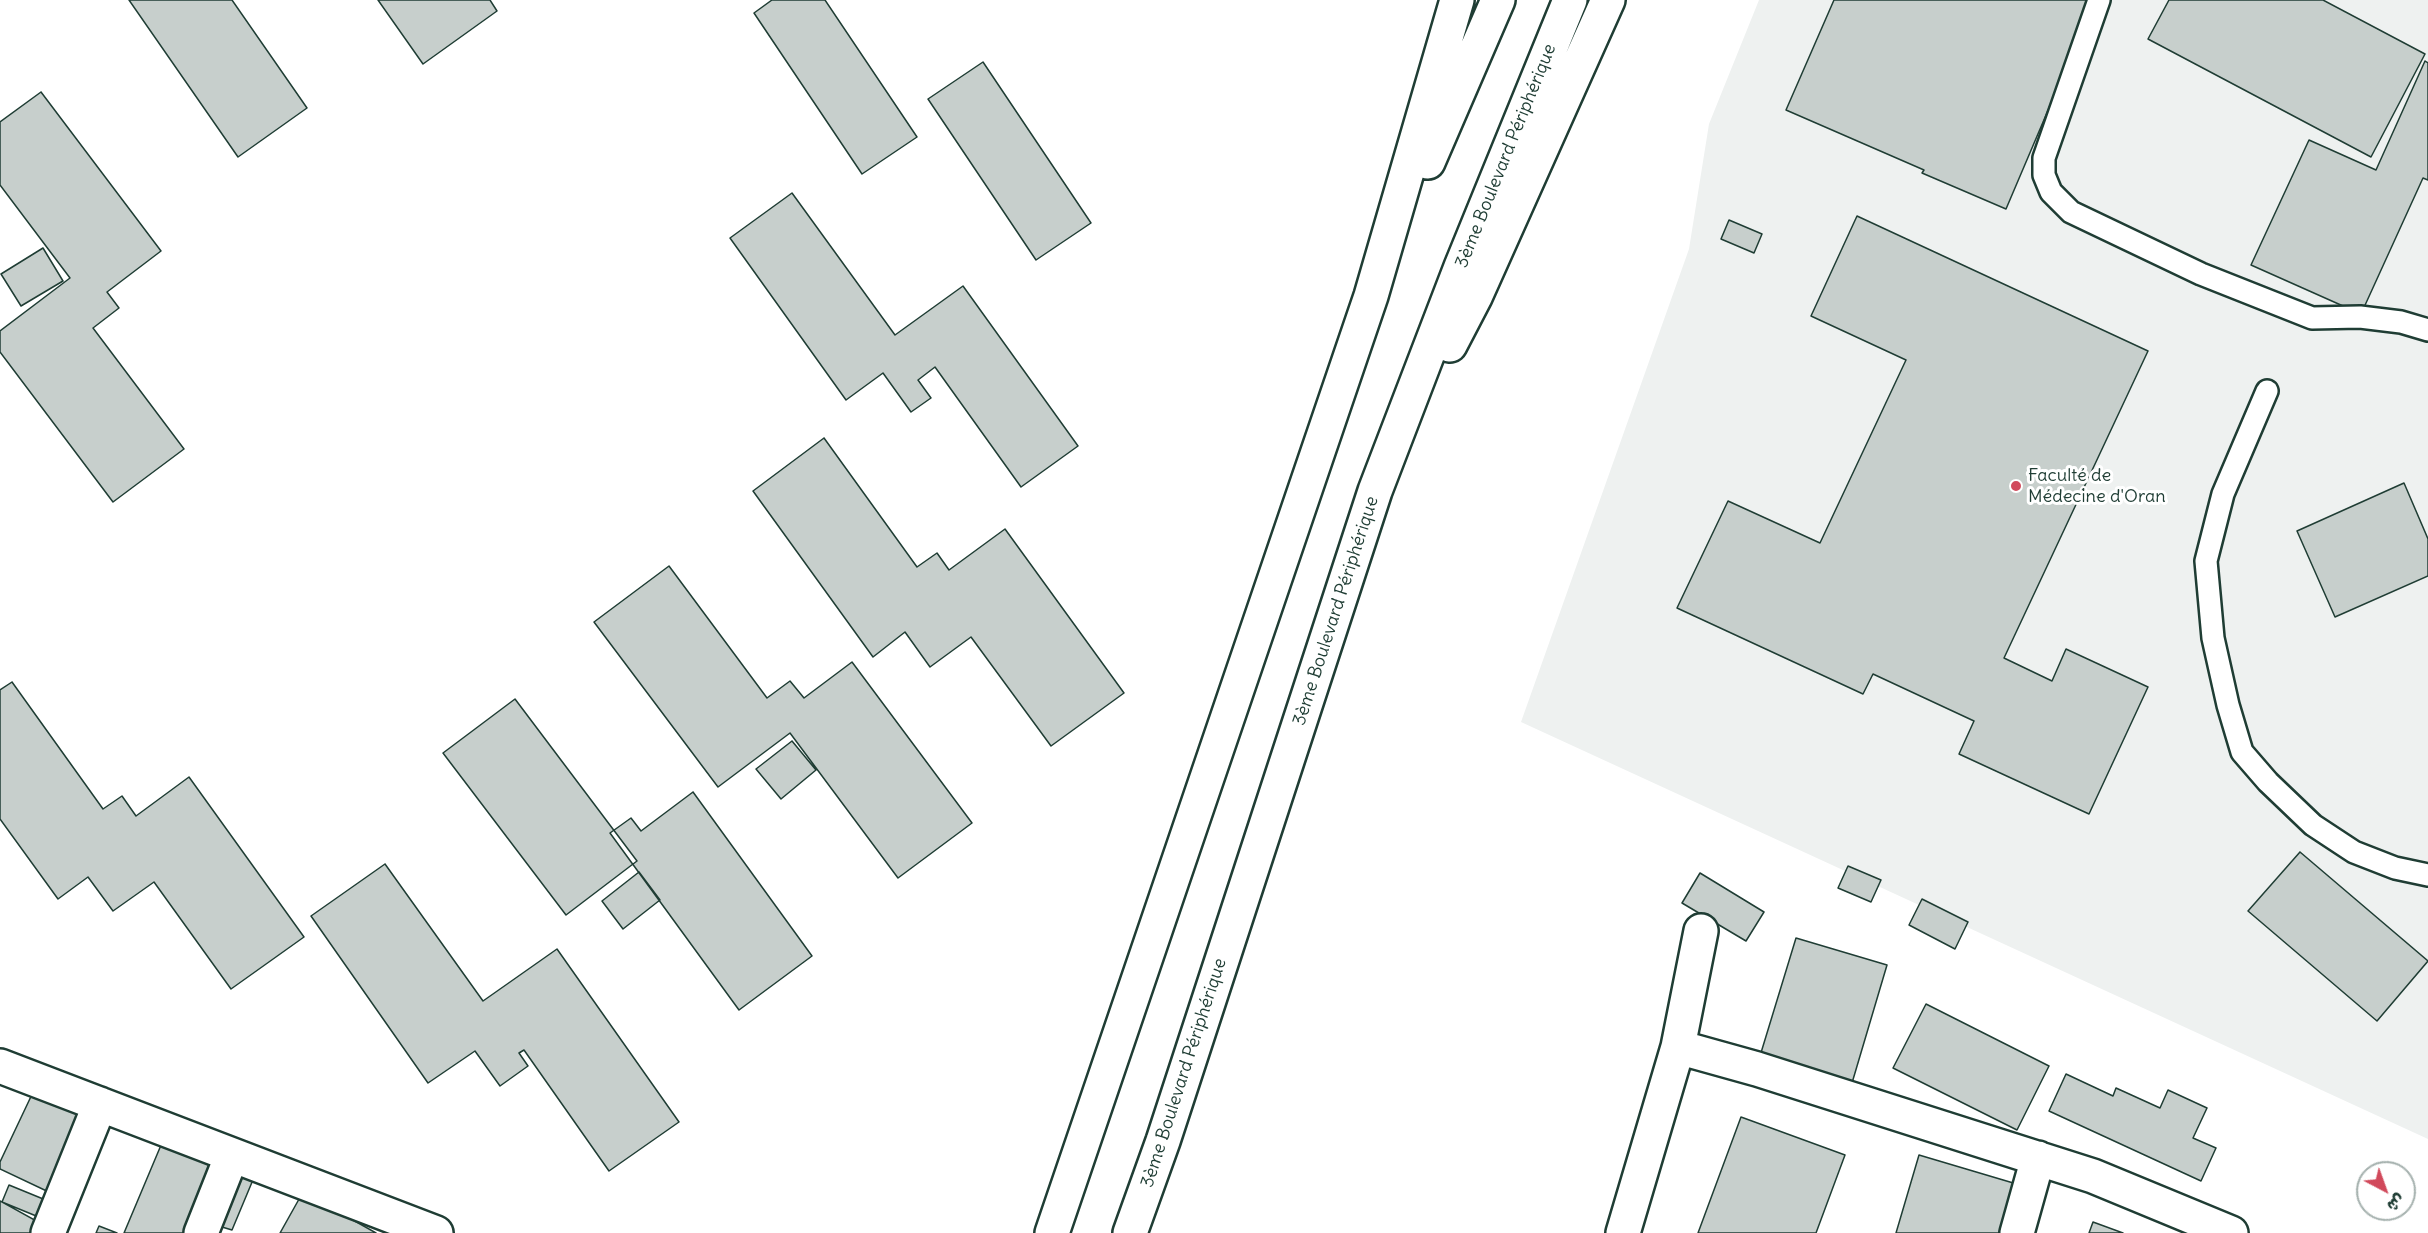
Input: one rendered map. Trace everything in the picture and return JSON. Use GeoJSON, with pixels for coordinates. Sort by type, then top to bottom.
{"type":"FeatureCollection","features":[{"type":"Feature","properties":{"kind":"main road"},"geometry":{"type":"LineString","coordinates":[[1052,1233],[1371,296],[1457,0]]}},
{"type":"Feature","properties":{"kind":"main road"},"geometry":{"type":"LineString","coordinates":[[1371,296],[1498,0]]}},
{"type":"Feature","properties":{"kind":"main road","name":"3ème Boulevard Périphérique"},"geometry":{"type":"LineString","coordinates":[[1130,1233],[1163,1141],[1375,491],[1461,267],[1570,0]]}},
{"type":"Feature","properties":{"kind":"main road"},"geometry":{"type":"LineString","coordinates":[[1375,491],[1476,297],[1608,0]]}},
{"type":"Feature","properties":{"kind":"main road"},"geometry":{"type":"LineString","coordinates":[[1623,1233],[1678,1047],[1701,931]]}},
{"type":"Feature","properties":{"kind":"main road"},"geometry":{"type":"LineString","coordinates":[[1678,1047],[1757,1069],[2093,1176],[2231,1233]]}},
{"type":"Feature","properties":{"kind":"main road"},"geometry":{"type":"LineString","coordinates":[[0,1066],[232,1155],[377,1222],[436,1233]]}},
{"type":"Feature","properties":{"kind":"main road"},"geometry":{"type":"LineString","coordinates":[[48,1233],[100,1104]]}},
{"type":"Feature","properties":{"kind":"main road"},"geometry":{"type":"LineString","coordinates":[[201,1233],[232,1155]]}},
{"type":"Feature","properties":{"kind":"main road"},"geometry":{"type":"LineString","coordinates":[[2017,1233],[2038,1158]]}},
{"type":"Feature","properties":{"kind":"lane"},"geometry":{"type":"LineString","coordinates":[[2098,0],[2044,158],[2044,175],[2051,192],[2071,212],[2201,274],[2312,318],[2360,317],[2401,322],[2428,330]]}},
{"type":"Feature","properties":{"kind":"lane"},"geometry":{"type":"LineString","coordinates":[[2267,392],[2223,494],[2206,561],[2213,638],[2228,705],[2242,752],[2268,782],[2313,825],[2354,852],[2396,868],[2428,875]]}},
{"type":"Feature","properties":{"kind":"shaded area","name":"Faculté de Médecine d'Oran"},"geometry":{"type":"Polygon","coordinates":[[[1759,0],[2428,0],[2428,1139],[1521,722],[1689,249],[1709,124],[1759,0]]]}},
{"type":"Feature","properties":{"kind":"building"},"geometry":{"type":"Polygon","coordinates":[[[129,0],[232,0],[307,108],[238,157],[129,0]]]}},
{"type":"Feature","properties":{"kind":"building"},"geometry":{"type":"Polygon","coordinates":[[[378,0],[490,0],[497,11],[423,64],[378,0]]]}},
{"type":"Feature","properties":{"kind":"building"},"geometry":{"type":"Polygon","coordinates":[[[772,0],[825,0],[917,137],[862,174],[754,13],[772,0]]]}},
{"type":"Feature","properties":{"kind":"building"},"geometry":{"type":"Polygon","coordinates":[[[1834,0],[2095,0],[2006,209],[1922,173],[1924,170],[1786,110],[1834,0]]]}},
{"type":"Feature","properties":{"kind":"building"},"geometry":{"type":"Polygon","coordinates":[[[2169,0],[2323,0],[2425,54],[2371,157],[2148,39],[2169,0]]]}},
{"type":"Feature","properties":{"kind":"building"},"geometry":{"type":"Polygon","coordinates":[[[2425,61],[2428,63],[2428,180],[2423,178],[2361,314],[2251,265],[2309,140],[2376,170],[2425,61]]]}},
{"type":"Feature","properties":{"kind":"building"},"geometry":{"type":"Polygon","coordinates":[[[983,62],[1091,223],[1036,260],[928,99],[983,62]]]}},
{"type":"Feature","properties":{"kind":"building"},"geometry":{"type":"Polygon","coordinates":[[[41,92],[161,251],[107,292],[119,308],[93,328],[184,449],[113,502],[0,352],[0,331],[70,278],[0,185],[0,122],[41,92]]]}},
{"type":"Feature","properties":{"kind":"building"},"geometry":{"type":"Polygon","coordinates":[[[792,193],[895,335],[963,286],[1078,446],[1021,487],[935,367],[918,380],[931,398],[911,412],[883,373],[846,400],[730,238],[792,193]]]}},
{"type":"Feature","properties":{"kind":"building"},"geometry":{"type":"Polygon","coordinates":[[[1857,216],[2148,351],[2004,658],[2052,681],[2066,649],[2148,687],[2089,814],[1959,754],[1974,721],[1873,674],[1863,694],[1677,608],[1728,501],[1820,543],[1906,360],[1811,316],[1857,216]]]}},
{"type":"Feature","properties":{"kind":"building"},"geometry":{"type":"Polygon","coordinates":[[[1729,220],[1762,234],[1754,253],[1721,239],[1729,220]]]}},
{"type":"Feature","properties":{"kind":"building"},"geometry":{"type":"Polygon","coordinates":[[[43,248],[63,281],[21,306],[1,274],[43,248]]]}},
{"type":"Feature","properties":{"kind":"building"},"geometry":{"type":"Polygon","coordinates":[[[824,438],[917,567],[937,553],[949,570],[1005,529],[1124,693],[1051,746],[971,637],[930,667],[905,632],[873,657],[753,491],[824,438]]]}},
{"type":"Feature","properties":{"kind":"building"},"geometry":{"type":"Polygon","coordinates":[[[2404,483],[2428,539],[2428,576],[2335,617],[2297,531],[2404,483]]]}},
{"type":"Feature","properties":{"kind":"building"},"geometry":{"type":"Polygon","coordinates":[[[669,566],[767,698],[790,681],[804,698],[852,662],[972,823],[898,878],[790,733],[718,787],[594,622],[669,566]]]}},
{"type":"Feature","properties":{"kind":"building"},"geometry":{"type":"Polygon","coordinates":[[[12,682],[103,809],[122,796],[136,816],[189,777],[304,937],[231,989],[154,882],[113,911],[88,877],[58,899],[0,819],[0,690],[12,682]]]}},
{"type":"Feature","properties":{"kind":"building"},"geometry":{"type":"Polygon","coordinates":[[[515,699],[637,861],[566,915],[443,753],[515,699]]]}},
{"type":"Feature","properties":{"kind":"building"},"geometry":{"type":"Polygon","coordinates":[[[792,741],[816,770],[781,799],[756,769],[792,741]]]}},
{"type":"Feature","properties":{"kind":"building"},"geometry":{"type":"Polygon","coordinates":[[[693,792],[812,956],[739,1010],[610,833],[631,818],[641,831],[693,792]]]}},
{"type":"Feature","properties":{"kind":"building"},"geometry":{"type":"Polygon","coordinates":[[[2300,852],[2428,961],[2377,1021],[2248,911],[2300,852]]]}},
{"type":"Feature","properties":{"kind":"building"},"geometry":{"type":"Polygon","coordinates":[[[385,864],[483,1001],[557,949],[679,1122],[609,1171],[524,1050],[519,1053],[528,1066],[500,1086],[475,1051],[428,1083],[311,916],[385,864]]]}},
{"type":"Feature","properties":{"kind":"building"},"geometry":{"type":"Polygon","coordinates":[[[1848,866],[1881,880],[1871,902],[1838,888],[1848,866]]]}},
{"type":"Feature","properties":{"kind":"building"},"geometry":{"type":"Polygon","coordinates":[[[639,872],[660,900],[623,929],[602,901],[639,872]]]}},
{"type":"Feature","properties":{"kind":"building"},"geometry":{"type":"Polygon","coordinates":[[[1700,873],[1764,912],[1746,941],[1682,903],[1700,873]]]}},
{"type":"Feature","properties":{"kind":"building"},"geometry":{"type":"Polygon","coordinates":[[[1922,899],[1968,922],[1955,949],[1909,925],[1922,899]]]}},
{"type":"Feature","properties":{"kind":"building"},"geometry":{"type":"Polygon","coordinates":[[[1796,938],[1887,965],[1852,1083],[1760,1056],[1796,938]]]}},
{"type":"Feature","properties":{"kind":"building"},"geometry":{"type":"Polygon","coordinates":[[[1926,1004],[2049,1066],[2017,1130],[1893,1068],[1926,1004]]]}},
{"type":"Feature","properties":{"kind":"building"},"geometry":{"type":"Polygon","coordinates":[[[2066,1074],[2113,1096],[2116,1088],[2160,1108],[2168,1090],[2207,1108],[2193,1138],[2216,1148],[2201,1181],[2049,1111],[2066,1074]]]}},
{"type":"Feature","properties":{"kind":"building"},"geometry":{"type":"Polygon","coordinates":[[[35,1088],[91,1115],[53,1194],[0,1169],[0,1162],[35,1088]]]}},
{"type":"Feature","properties":{"kind":"building"},"geometry":{"type":"Polygon","coordinates":[[[1741,1117],[1845,1155],[1816,1233],[1698,1233],[1741,1117]]]}},
{"type":"Feature","properties":{"kind":"building"},"geometry":{"type":"Polygon","coordinates":[[[164,1138],[255,1175],[232,1230],[222,1227],[220,1233],[124,1233],[164,1138]]]}},
{"type":"Feature","properties":{"kind":"building"},"geometry":{"type":"Polygon","coordinates":[[[1919,1155],[2020,1185],[2006,1233],[1896,1233],[1919,1155]]]}},
{"type":"Feature","properties":{"kind":"building"},"geometry":{"type":"Polygon","coordinates":[[[9,1185],[53,1203],[46,1220],[2,1202],[9,1185]]]}},
{"type":"Feature","properties":{"kind":"building"},"geometry":{"type":"Polygon","coordinates":[[[303,1192],[376,1233],[280,1233],[303,1192]]]}},
{"type":"Feature","properties":{"kind":"building"},"geometry":{"type":"Polygon","coordinates":[[[0,1201],[58,1233],[0,1233],[0,1201]]]}},
{"type":"Feature","properties":{"kind":"building"},"geometry":{"type":"Polygon","coordinates":[[[2093,1222],[2123,1233],[2089,1233],[2093,1222]]]}},
{"type":"Feature","properties":{"kind":"building"},"geometry":{"type":"Polygon","coordinates":[[[99,1226],[117,1233],[96,1233],[99,1226]]]}},
{"type":"Feature","properties":{"kind":"place","name":"Faculté de Médecine d'Oran"},"geometry":{"type":"Point","coordinates":[2016,486]}}]}
